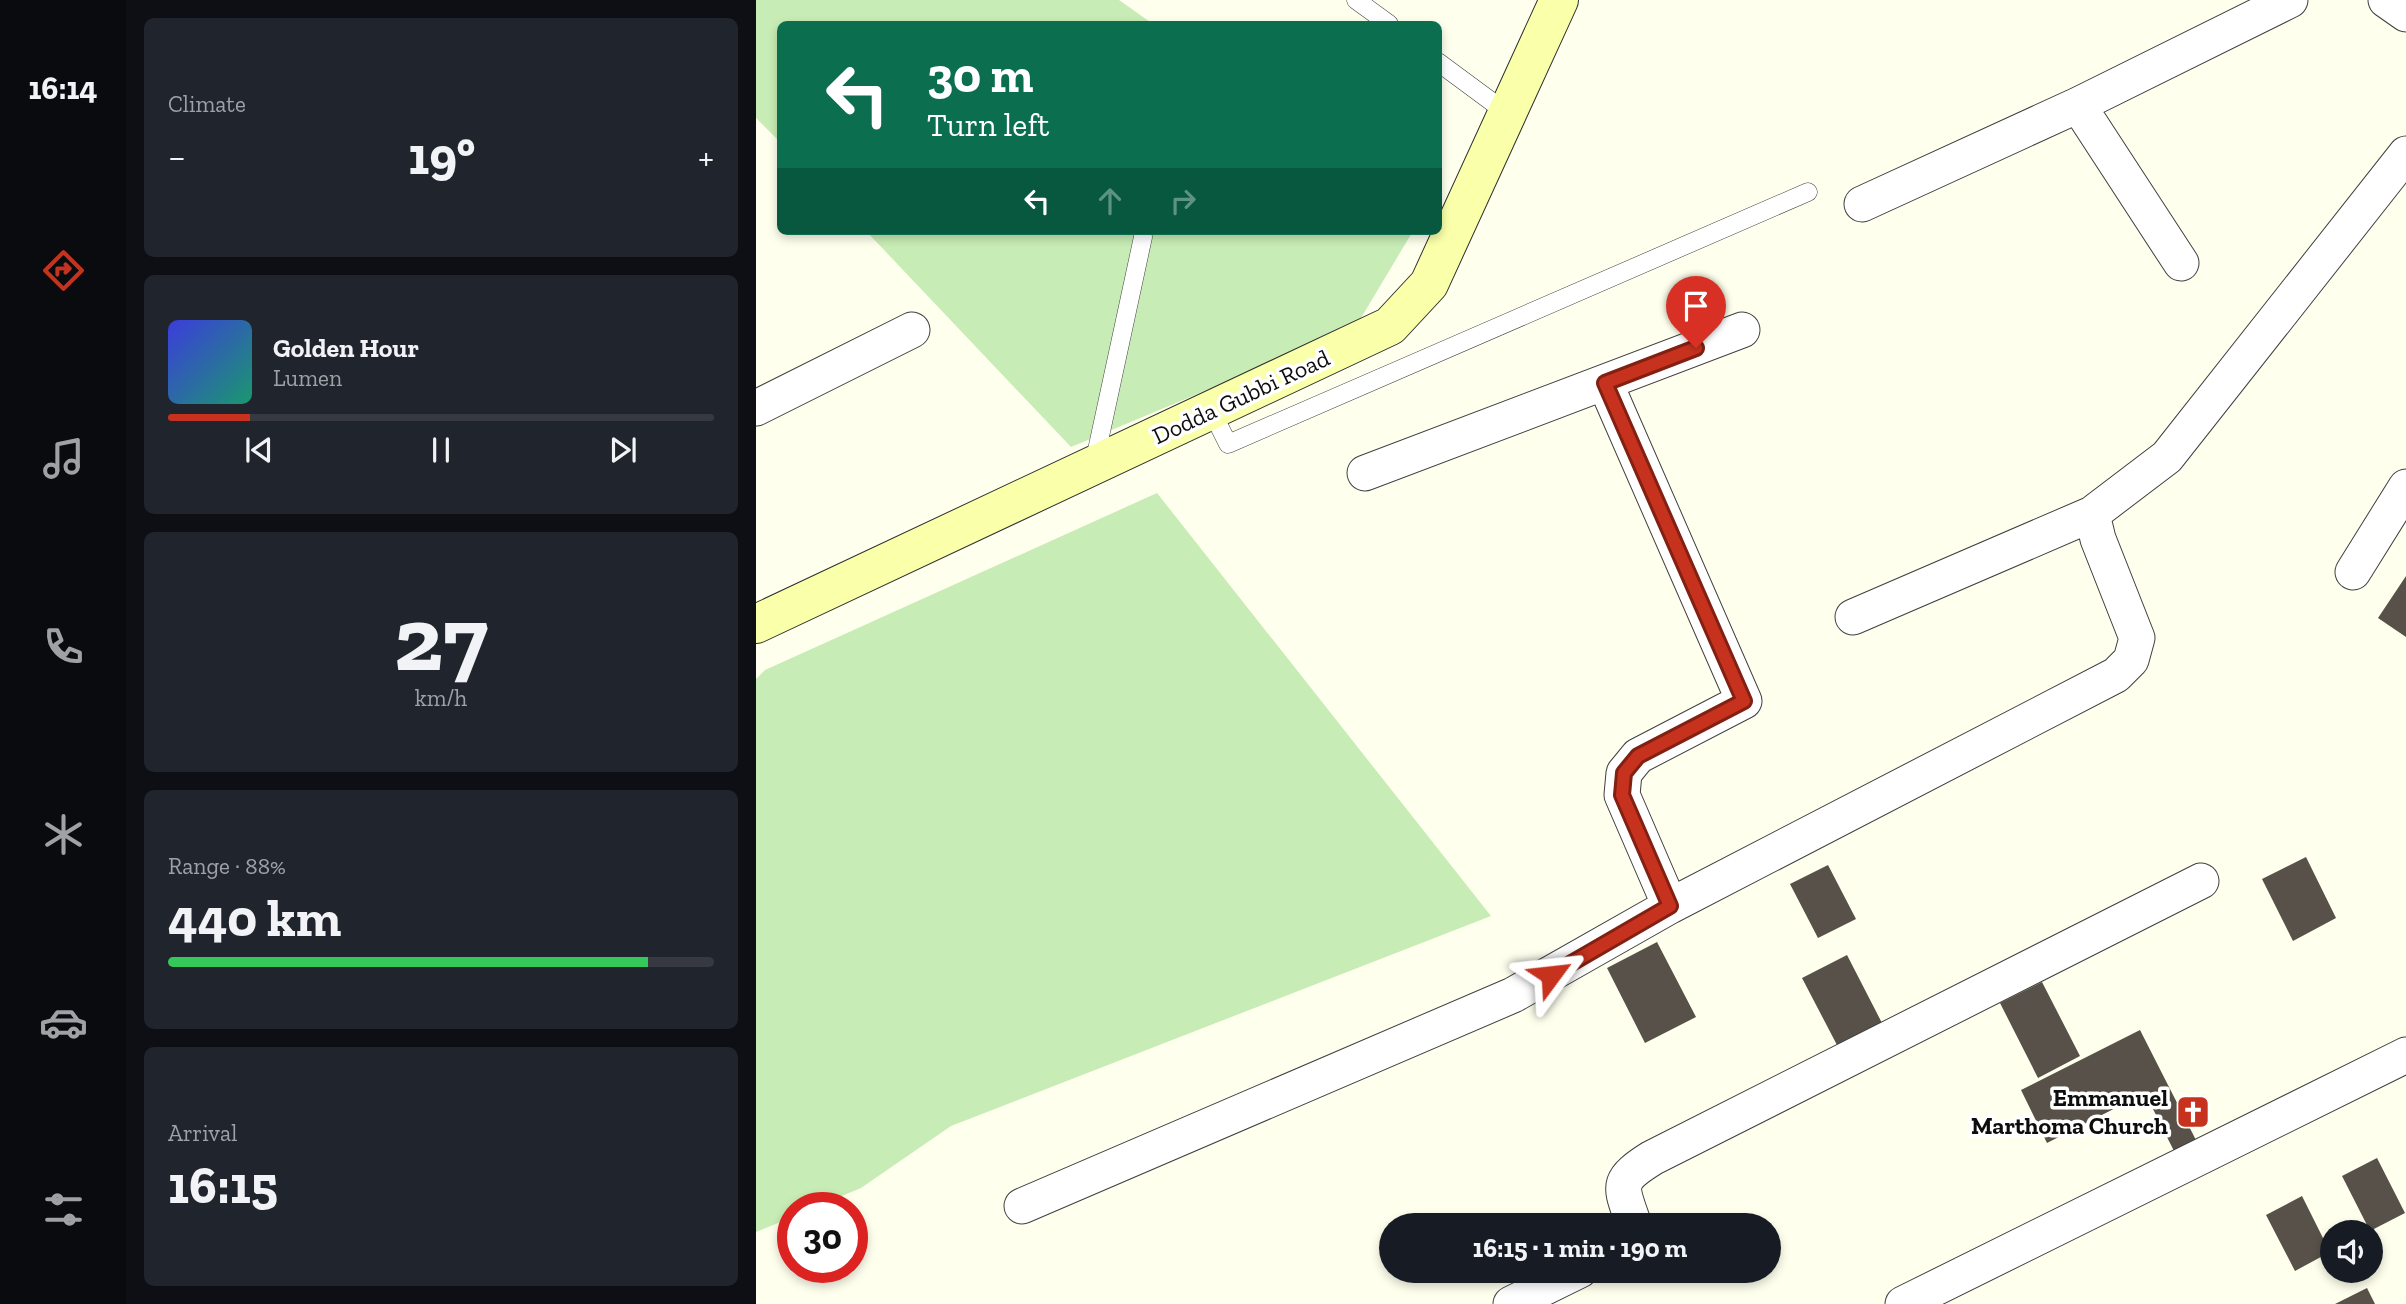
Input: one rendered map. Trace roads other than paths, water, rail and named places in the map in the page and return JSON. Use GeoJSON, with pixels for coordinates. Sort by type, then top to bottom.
{"type":"FeatureCollection","features":[{"type":"Feature","properties":{"kind":"street","name":"Dodda Gubbi Road"},"geometry":{"type":"LineString","coordinates":[[756,624],[1390,326],[1429,284],[1559,0]]}},
{"type":"Feature","properties":{"kind":"street"},"geometry":{"type":"LineString","coordinates":[[1862,204],[2078,105],[2290,0]]}},
{"type":"Feature","properties":{"kind":"street"},"geometry":{"type":"LineString","coordinates":[[2386,0],[2406,14]]}},
{"type":"Feature","properties":{"kind":"street"},"geometry":{"type":"LineString","coordinates":[[2078,105],[2181,263]]}},
{"type":"Feature","properties":{"kind":"street"},"geometry":{"type":"LineString","coordinates":[[1853,617],[2092,514],[2168,457],[2406,154]]}},
{"type":"Feature","properties":{"kind":"street"},"geometry":{"type":"LineString","coordinates":[[756,408],[912,330]]}},
{"type":"Feature","properties":{"kind":"street"},"geometry":{"type":"LineString","coordinates":[[1365,473],[1742,330]]}},
{"type":"Feature","properties":{"kind":"street"},"geometry":{"type":"LineString","coordinates":[[1605,383],[1744,701],[1638,756],[1624,773],[1622,795],[1670,906]]}},
{"type":"Feature","properties":{"kind":"street"},"geometry":{"type":"LineString","coordinates":[[2353,572],[2406,487]]}},
{"type":"Feature","properties":{"kind":"street"},"geometry":{"type":"LineString","coordinates":[[1022,1206],[1513,995],[1670,906],[2116,675],[2131,660],[2137,638],[2098,539],[2092,514]]}},
{"type":"Feature","properties":{"kind":"street"},"geometry":{"type":"LineString","coordinates":[[1630,1213],[1623,1182],[1630,1172],[1652,1158],[2200,881]]}},
{"type":"Feature","properties":{"kind":"street"},"geometry":{"type":"LineString","coordinates":[[1904,1304],[2406,1055]]}},
{"type":"Feature","properties":{"kind":"street"},"geometry":{"type":"LineString","coordinates":[[1511,1304],[1554,1283]]}},
{"type":"Feature","properties":{"kind":"lane"},"geometry":{"type":"LineString","coordinates":[[1356,0],[1385,21]]}},
{"type":"Feature","properties":{"kind":"lane"},"geometry":{"type":"LineString","coordinates":[[1442,65],[1507,113]]}},
{"type":"Feature","properties":{"kind":"lane"},"geometry":{"type":"LineString","coordinates":[[1211,410],[1228,444],[1808,192]]}},
{"type":"Feature","properties":{"kind":"lane"},"geometry":{"type":"LineString","coordinates":[[1094,465],[1143,235]]}},
{"type":"Feature","properties":{"kind":"place","name":"Emmanuel Marthoma Church"},"geometry":{"type":"Point","coordinates":[2193,1112]}}]}
